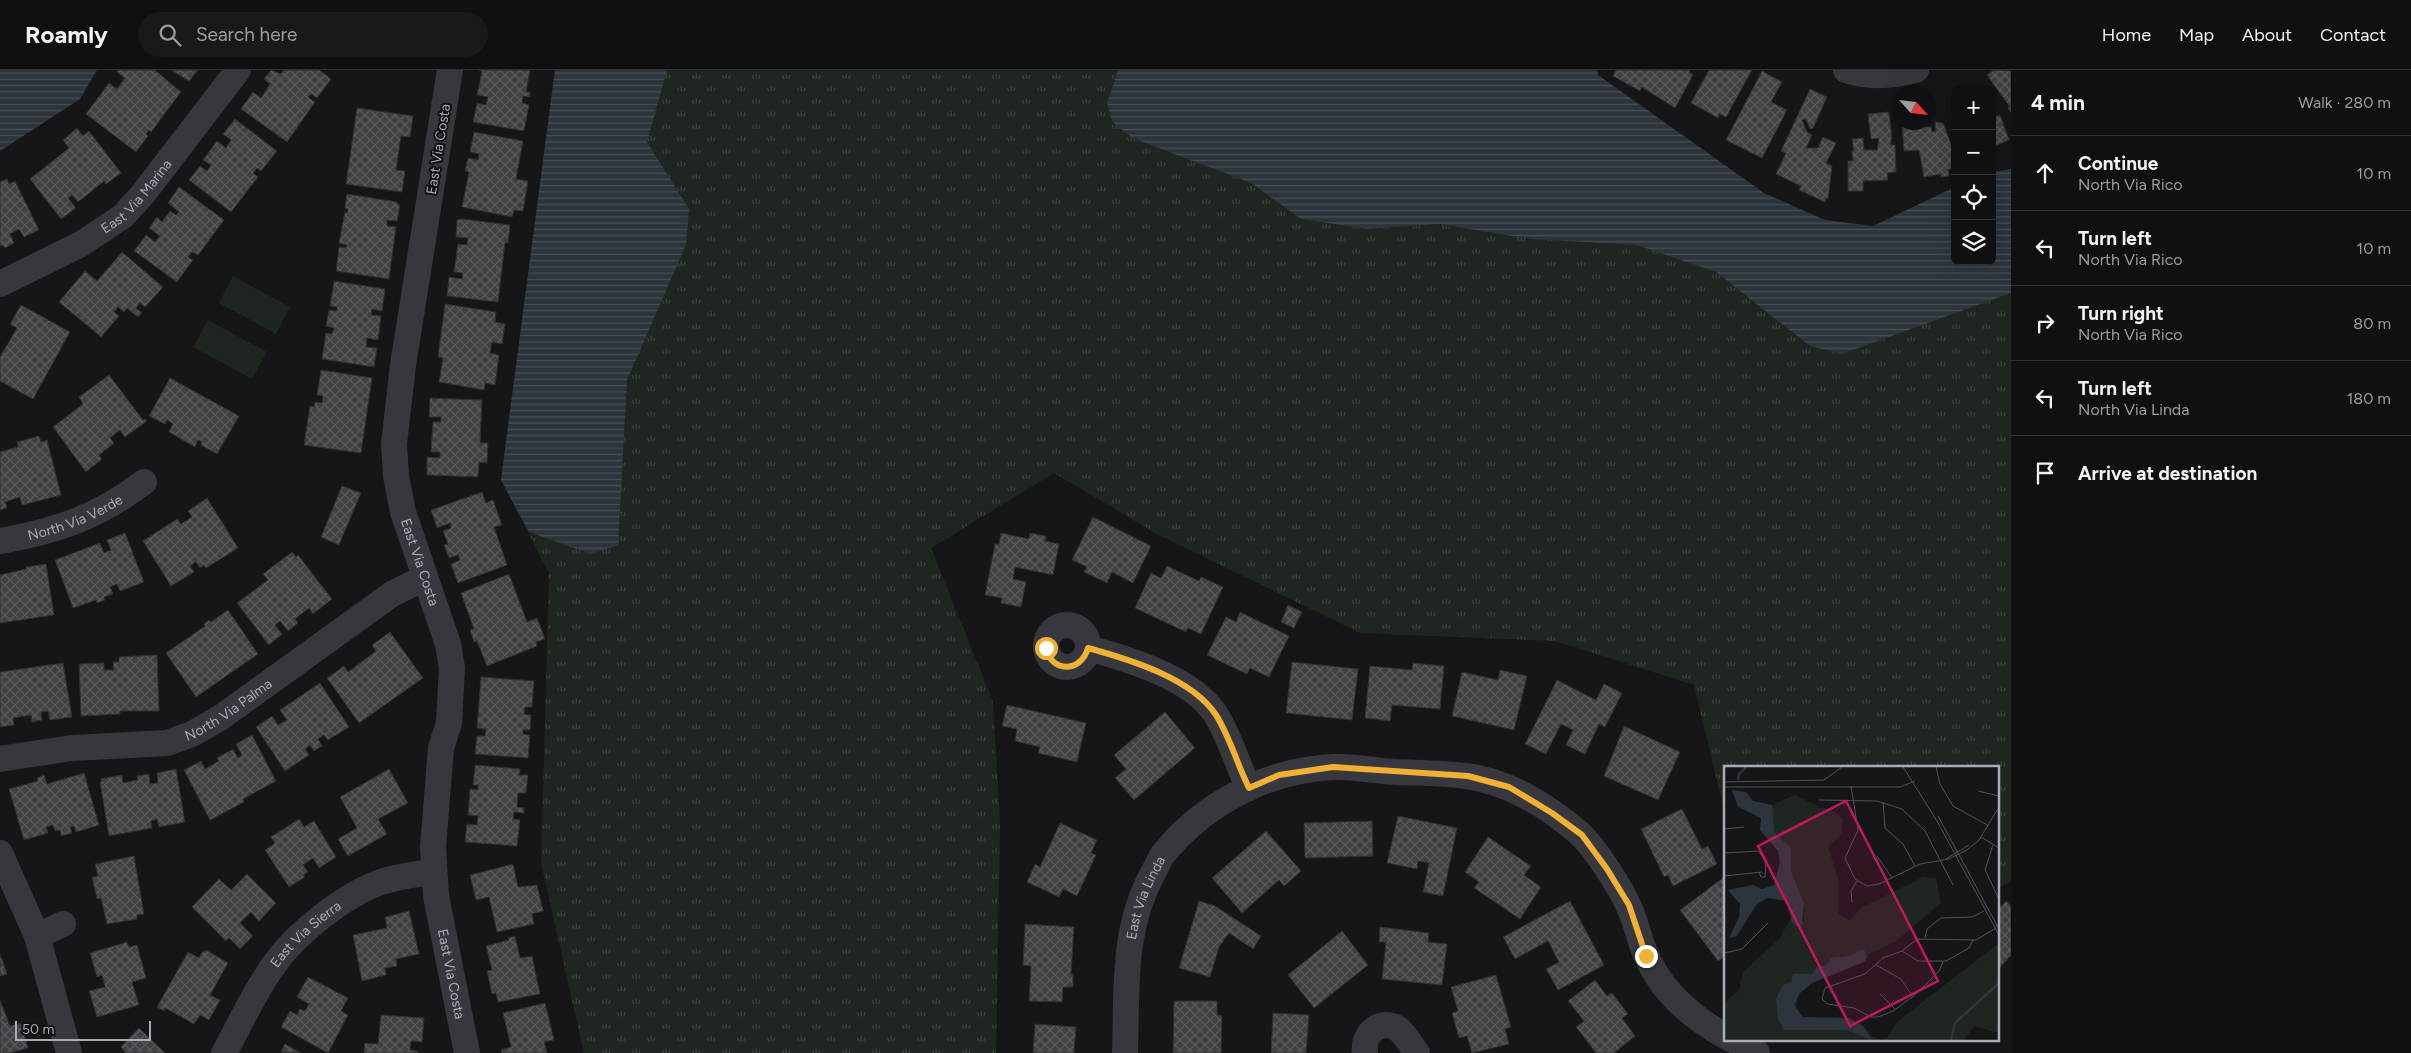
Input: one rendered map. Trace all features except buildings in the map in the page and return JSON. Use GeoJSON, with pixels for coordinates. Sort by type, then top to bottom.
{"type":"FeatureCollection","features":[{"type":"Feature","properties":{"kind":"street","name":"East Via Marina"},"geometry":{"type":"LineString","coordinates":[[0,284],[81,244],[123,216],[143,194],[238,70]]}},
{"type":"Feature","properties":{"kind":"street","name":"East Via Costa"},"geometry":{"type":"LineString","coordinates":[[450,70],[403,365],[394,444],[396,476],[403,512],[448,644],[452,668],[449,723],[441,748],[438,771],[433,847],[436,896],[467,1053]]}},
{"type":"Feature","properties":{"kind":"street"},"geometry":{"type":"LineString","coordinates":[[1846,70],[1856,74],[1894,75],[1916,70]]}},
{"type":"Feature","properties":{"kind":"street","name":"North Via Verde"},"geometry":{"type":"LineString","coordinates":[[0,541],[85,519],[118,502],[144,482]]}},
{"type":"Feature","properties":{"kind":"street","name":"North Via Palma"},"geometry":{"type":"LineString","coordinates":[[0,759],[72,748],[167,743],[192,734],[220,718],[392,594],[424,578]]}},
{"type":"Feature","properties":{"kind":"street"},"geometry":{"type":"LineString","coordinates":[[1088,648],[1122,658],[1164,675],[1195,693],[1215,713],[1249,788]]}},
{"type":"Feature","properties":{"kind":"street","name":"East Via Linda"},"geometry":{"type":"LineString","coordinates":[[1125,1053],[1127,973],[1133,920],[1147,883],[1164,853],[1188,829],[1227,798],[1279,775],[1333,767],[1468,776],[1509,787],[1552,813],[1582,835],[1607,869],[1629,905],[1646,956],[1671,995],[1707,1026],[1724,1035]]}},
{"type":"Feature","properties":{"kind":"street"},"geometry":{"type":"LineString","coordinates":[[0,853],[37,936],[69,1053]]}},
{"type":"Feature","properties":{"kind":"street","name":"East Via Sierra"},"geometry":{"type":"LineString","coordinates":[[224,1053],[274,965],[320,919],[349,898],[380,882],[407,874],[434,872]]}},
{"type":"Feature","properties":{"kind":"street"},"geometry":{"type":"LineString","coordinates":[[37,936],[63,924]]}},
{"type":"Feature","properties":{"kind":"street"},"geometry":{"type":"LineString","coordinates":[[1365,1053],[1364,1045],[1369,1033],[1380,1026],[1388,1025],[1401,1032],[1417,1053]]}},
{"type":"Feature","properties":{"kind":"street"},"geometry":{"type":"LineString","coordinates":[[1733,1040],[1757,1053]]}},
{"type":"Feature","properties":{"kind":"green space"},"geometry":{"type":"Polygon","coordinates":[[[555,70],[1118,70],[1107,103],[1113,121],[1132,138],[1251,183],[1301,219],[1367,229],[1439,224],[1531,239],[1637,245],[1717,272],[1810,346],[1841,354],[2011,293],[2011,881],[1998,888],[1998,766],[1724,766],[1724,810],[1694,685],[1555,641],[1360,633],[1157,534],[1054,473],[931,548],[993,702],[1000,823],[996,1053],[584,1053],[541,863],[549,573],[501,480],[555,70]]]}},
{"type":"Feature","properties":{"kind":"green space"},"geometry":{"type":"Polygon","coordinates":[[[233,276],[290,307],[276,334],[219,303],[233,276]]]}},
{"type":"Feature","properties":{"kind":"green space"},"geometry":{"type":"Polygon","coordinates":[[[208,320],[267,352],[252,379],[193,347],[208,320]]]}},
{"type":"Feature","properties":{"kind":"shaded area"},"geometry":{"type":"Polygon","coordinates":[[[0,70],[97,70],[80,99],[0,151],[0,70]]]}},
{"type":"Feature","properties":{"kind":"shaded area"},"geometry":{"type":"Polygon","coordinates":[[[555,70],[667,70],[647,142],[689,209],[686,245],[627,380],[618,545],[591,554],[529,532],[501,480],[555,70]]]}},
{"type":"Feature","properties":{"kind":"shaded area"},"geometry":{"type":"Polygon","coordinates":[[[1118,70],[1597,70],[1598,75],[1764,193],[1825,220],[1873,226],[1951,189],[1951,265],[1996,265],[1996,171],[2011,169],[2011,293],[1842,354],[1810,346],[1716,272],[1637,245],[1531,239],[1439,224],[1367,229],[1301,219],[1251,183],[1132,138],[1112,121],[1107,103],[1118,70]]]}},
{"type":"Feature","properties":{"kind":"route"},"geometry":{"type":"LineString","coordinates":[[1046,648],[1050,660],[1062,667],[1068,668],[1082,662],[1088,648],[1122,658],[1164,675],[1195,693],[1215,713],[1249,788],[1279,775],[1333,767],[1468,776],[1509,787],[1552,813],[1582,835],[1607,869],[1629,905],[1646,956]]}}]}
